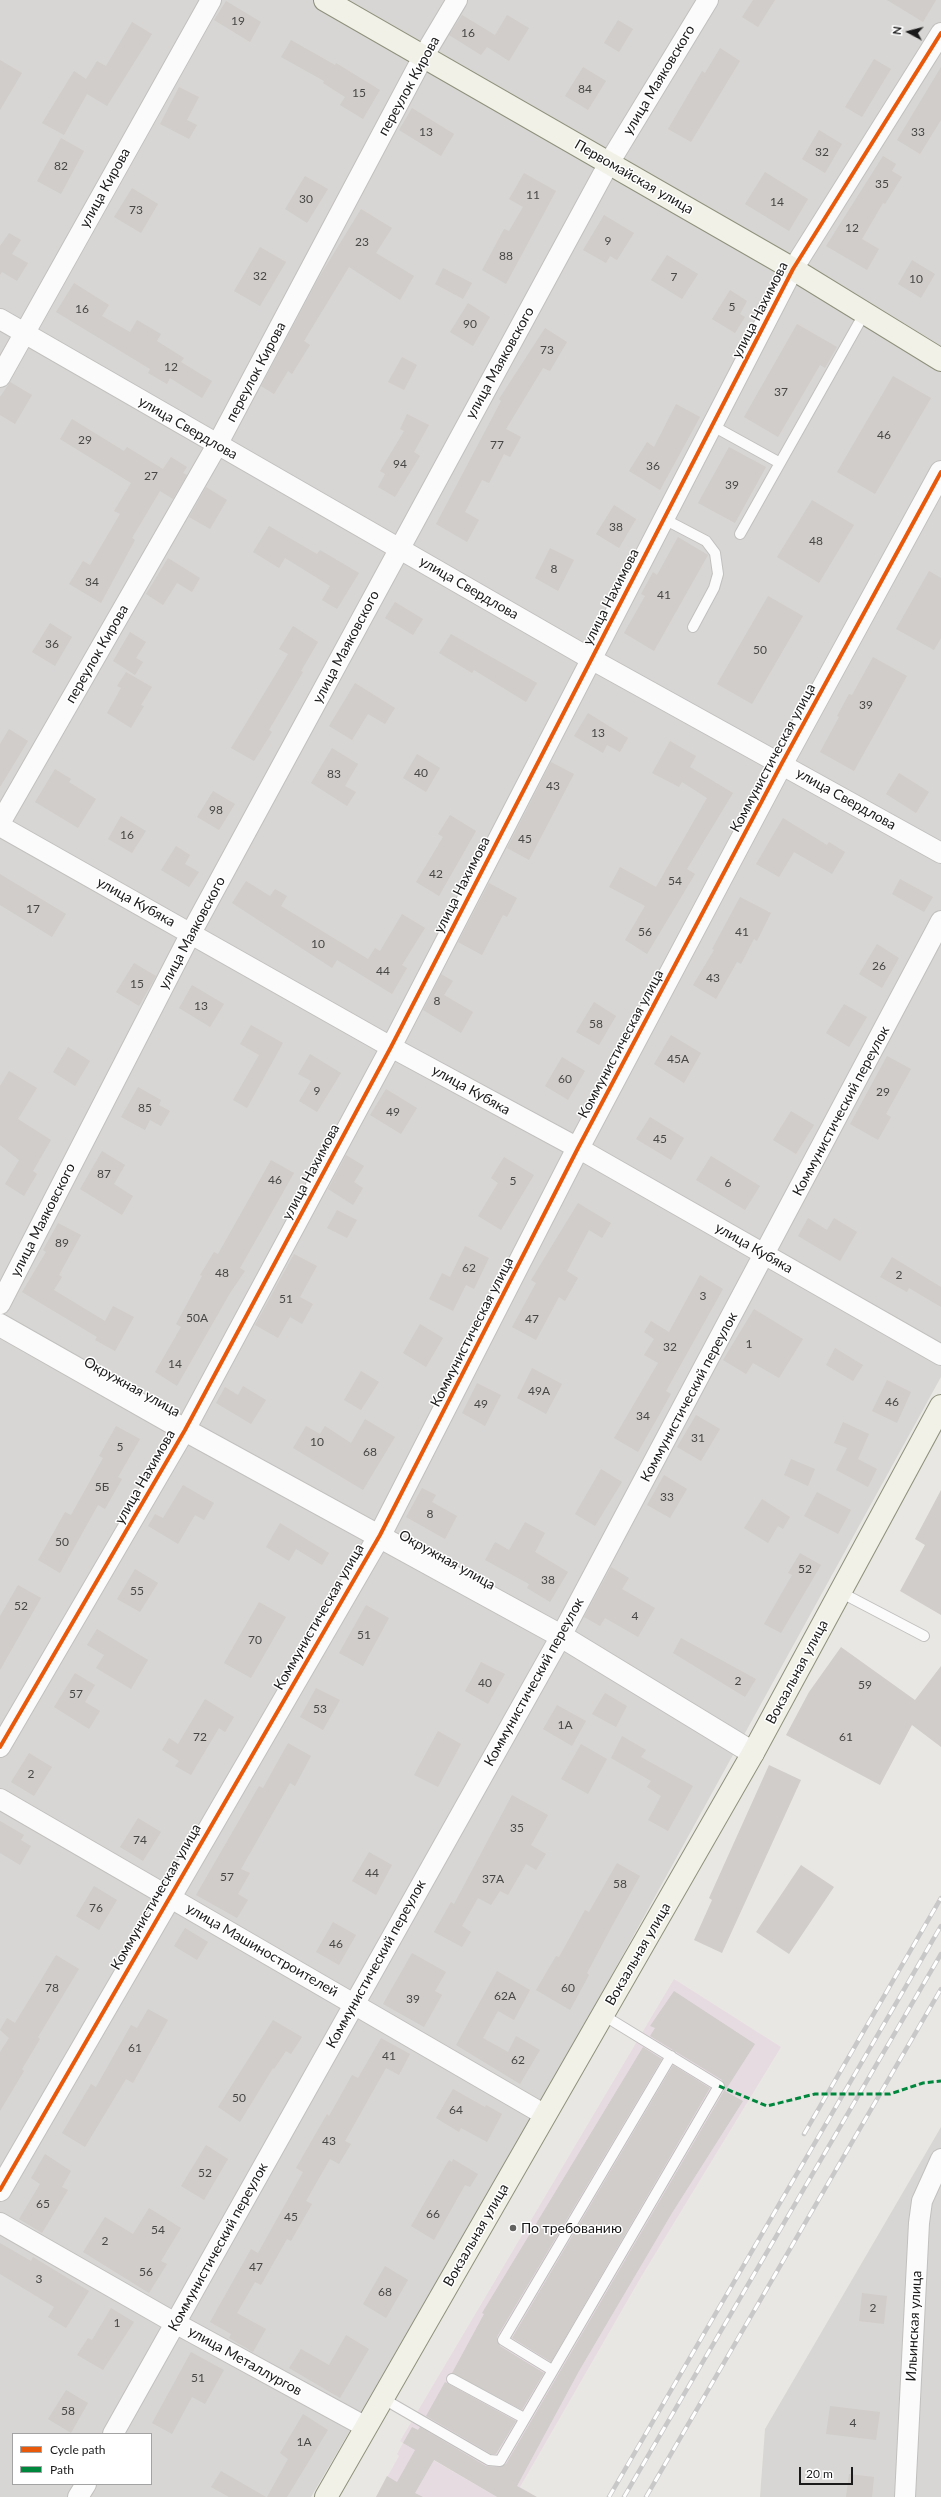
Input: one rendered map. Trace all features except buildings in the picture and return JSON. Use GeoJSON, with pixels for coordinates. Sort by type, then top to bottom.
{"type":"FeatureCollection","features":[{"type":"Feature","properties":{"kind":"main road","name":"Первомайская улица"},"geometry":{"type":"LineString","coordinates":[[325,0],[793,269],[941,360]]}},
{"type":"Feature","properties":{"kind":"main road","name":"Вокзальная улица"},"geometry":{"type":"LineString","coordinates":[[326,2497],[754,1753],[941,1406]]}},
{"type":"Feature","properties":{"kind":"street","name":"улица Кирова"},"geometry":{"type":"LineString","coordinates":[[0,377],[211,0]]}},
{"type":"Feature","properties":{"kind":"street","name":"переулок Кирова"},"geometry":{"type":"LineString","coordinates":[[0,823],[217,445],[423,57],[457,0]]}},
{"type":"Feature","properties":{"kind":"street","name":"улица Маяковского"},"geometry":{"type":"LineString","coordinates":[[0,1304],[191,933],[609,163],[708,0]]}},
{"type":"Feature","properties":{"kind":"street","name":"улица Нахимова"},"geometry":{"type":"LineString","coordinates":[[0,1747],[185,1430],[391,1047],[793,269],[941,33]]}},
{"type":"Feature","properties":{"kind":"street","name":"улица Свердлова"},"geometry":{"type":"LineString","coordinates":[[0,319],[591,659],[782,763],[941,853]]}},
{"type":"Feature","properties":{"kind":"street","name":"Коммунистическая улица"},"geometry":{"type":"LineString","coordinates":[[0,2190],[169,1896],[380,1535],[578,1148],[782,763],[941,472]]}},
{"type":"Feature","properties":{"kind":"street","name":"улица Кубяка"},"geometry":{"type":"LineString","coordinates":[[0,826],[391,1047],[578,1148],[941,1356]]}},
{"type":"Feature","properties":{"kind":"street","name":"Коммунистический переулок"},"geometry":{"type":"LineString","coordinates":[[114,2433],[561,1636],[941,921]]}},
{"type":"Feature","properties":{"kind":"street","name":"Окружная улица"},"geometry":{"type":"LineString","coordinates":[[0,1326],[185,1430],[380,1535],[561,1636],[754,1753]]}},
{"type":"Feature","properties":{"kind":"street","name":"улица Машиностроителей"},"geometry":{"type":"LineString","coordinates":[[0,1799],[545,2115]]}},
{"type":"Feature","properties":{"kind":"street","name":"Ильинская улица"},"geometry":{"type":"LineString","coordinates":[[905,2497],[919,2223],[922,2201],[941,2159]]}},
{"type":"Feature","properties":{"kind":"street","name":"улица Металлургов"},"geometry":{"type":"LineString","coordinates":[[0,2222],[175,2323],[366,2427]]}},
{"type":"Feature","properties":{"kind":"street"},"geometry":{"type":"LineString","coordinates":[[78,2497],[85,2485]]}},
{"type":"Feature","properties":{"kind":"lane"},"geometry":{"type":"LineString","coordinates":[[740,534],[864,314]]}},
{"type":"Feature","properties":{"kind":"lane"},"geometry":{"type":"LineString","coordinates":[[713,426],[780,463]]}},
{"type":"Feature","properties":{"kind":"lane"},"geometry":{"type":"LineString","coordinates":[[664,519],[706,541],[714,554],[718,574],[714,588],[693,627]]}},
{"type":"Feature","properties":{"kind":"lane"},"geometry":{"type":"LineString","coordinates":[[840,1592],[924,1636]]}},
{"type":"Feature","properties":{"kind":"lane"},"geometry":{"type":"LineString","coordinates":[[382,2398],[489,2460],[500,2461],[719,2086],[603,2015]]}},
{"type":"Feature","properties":{"kind":"lane"},"geometry":{"type":"LineString","coordinates":[[552,2370],[502,2340],[671,2056]]}},
{"type":"Feature","properties":{"kind":"lane"},"geometry":{"type":"LineString","coordinates":[[452,2378],[524,2418]]}},
{"type":"Feature","properties":{"kind":"shaded area"},"geometry":{"type":"Polygon","coordinates":[[[0,0],[941,0],[941,1377],[532,2120],[311,2497],[0,2497],[0,0]]]}},
{"type":"Feature","properties":{"kind":"shaded area"},"geometry":{"type":"Polygon","coordinates":[[[674,1979],[781,2047],[641,2277],[520,2487],[532,2494],[531,2497],[416,2450],[497,2497],[376,2497],[399,2456],[397,2454],[403,2443],[400,2441],[674,1979]]]}},
{"type":"Feature","properties":{"kind":"shaded area"},"geometry":{"type":"Polygon","coordinates":[[[941,2127],[941,2497],[760,2497],[765,2429],[941,2127]]]}},
{"type":"Feature","properties":{"kind":"railway"},"geometry":{"type":"LineString","coordinates":[[804,2134],[941,1898]]}},
{"type":"Feature","properties":{"kind":"railway"},"geometry":{"type":"LineString","coordinates":[[609,2497],[941,1926]]}},
{"type":"Feature","properties":{"kind":"railway"},"geometry":{"type":"LineString","coordinates":[[624,2497],[941,1954]]}},
{"type":"Feature","properties":{"kind":"railway"},"geometry":{"type":"LineString","coordinates":[[646,2497],[941,1989]]}},
{"type":"Feature","properties":{"kind":"marked path"},"geometry":{"type":"LineString","coordinates":[[719,2086],[767,2106],[815,2094],[890,2094],[923,2083],[941,2081]]}},
{"type":"Feature","properties":{"kind":"cycle path"},"geometry":{"type":"LineString","coordinates":[[0,1747],[185,1430],[391,1047],[793,269],[941,33]]}},
{"type":"Feature","properties":{"kind":"cycle path"},"geometry":{"type":"LineString","coordinates":[[0,2190],[380,1535],[578,1148],[782,763],[941,472]]}},
{"type":"Feature","properties":{"kind":"place","name":"По требованию"},"geometry":{"type":"Point","coordinates":[513,2228]}}]}
